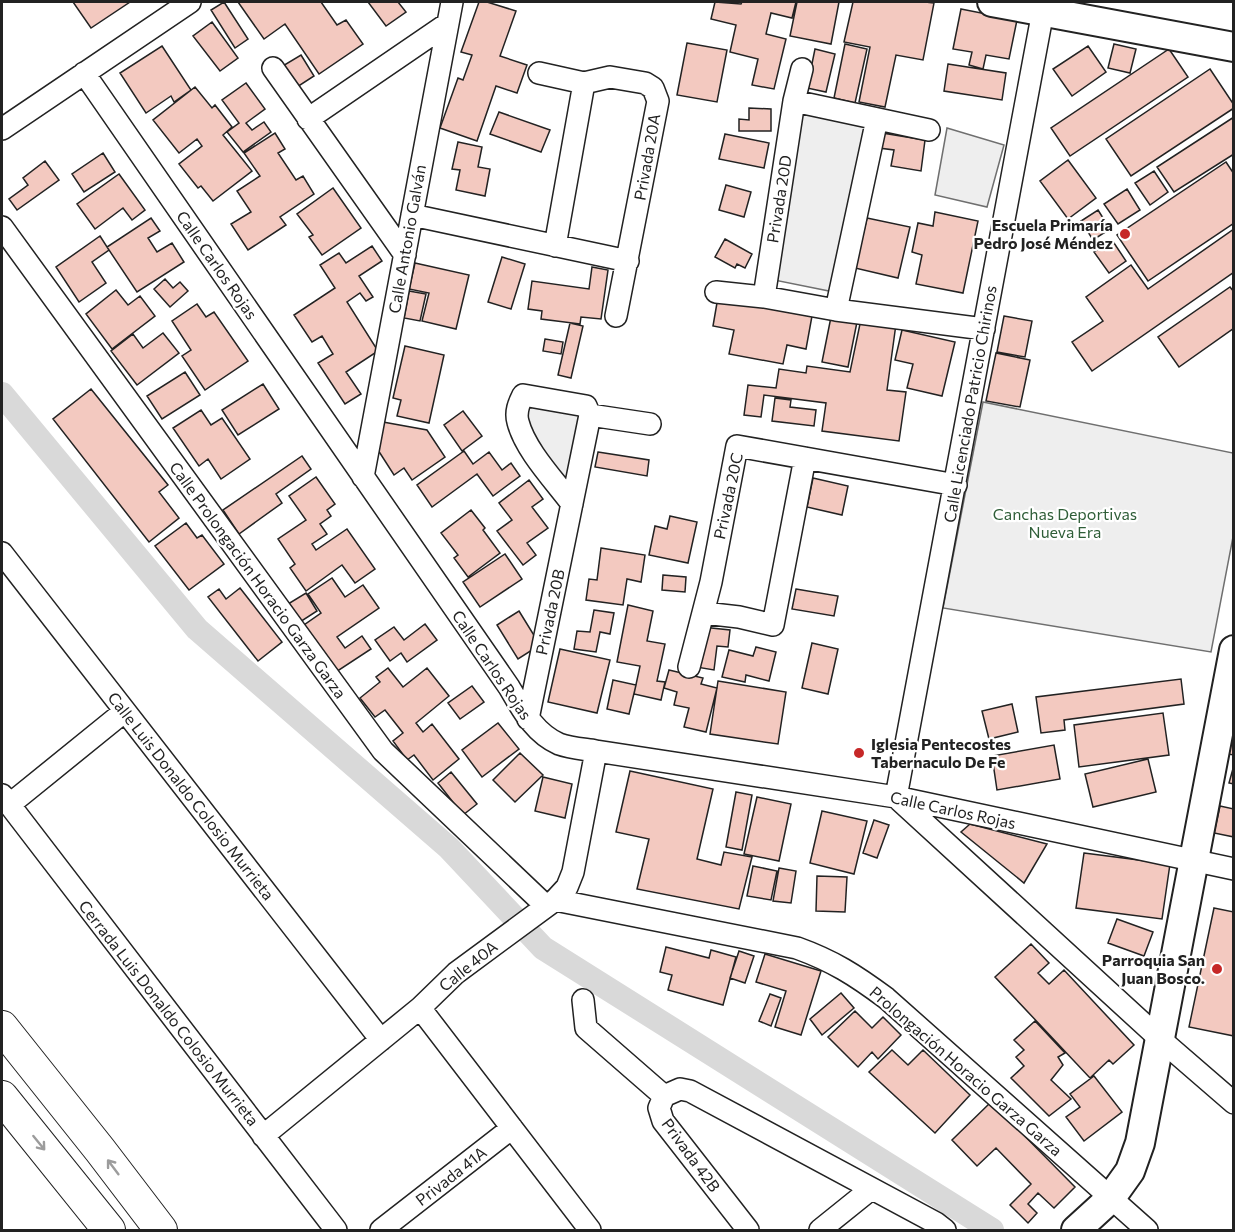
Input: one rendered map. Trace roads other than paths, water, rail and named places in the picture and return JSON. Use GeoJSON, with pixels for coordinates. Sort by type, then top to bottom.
{"type":"FeatureCollection","features":[{"type":"Feature","properties":{"kind":"main road"},"geometry":{"type":"LineString","coordinates":[[2,1027],[161,1230]]}},
{"type":"Feature","properties":{"kind":"main road"},"geometry":{"type":"LineString","coordinates":[[2,1097],[109,1230]]}},
{"type":"Feature","properties":{"kind":"main road"},"geometry":{"type":"LineString","coordinates":[[137,1199],[150,1230]]}},
{"type":"Feature","properties":{"kind":"main road"},"geometry":{"type":"LineString","coordinates":[[86,1200],[102,1230]]}},
{"type":"Feature","properties":{"kind":"street"},"geometry":{"type":"LineString","coordinates":[[2,129],[190,2]]}},
{"type":"Feature","properties":{"kind":"street","name":"Calle Antonio Galván"},"geometry":{"type":"LineString","coordinates":[[363,477],[452,2]]}},
{"type":"Feature","properties":{"kind":"street"},"geometry":{"type":"LineString","coordinates":[[992,2],[1233,47]]}},
{"type":"Feature","properties":{"kind":"street","name":"Calle Licenciado Patricio Chirinos"},"geometry":{"type":"LineString","coordinates":[[896,797],[1043,11]]}},
{"type":"Feature","properties":{"kind":"street"},"geometry":{"type":"LineString","coordinates":[[308,119],[447,24]]}},
{"type":"Feature","properties":{"kind":"street"},"geometry":{"type":"LineString","coordinates":[[273,68],[405,255]]}},
{"type":"Feature","properties":{"kind":"street","name":"Privada 20D"},"geometry":{"type":"LineString","coordinates":[[764,297],[794,101],[802,69]]}},
{"type":"Feature","properties":{"kind":"street","name":"Calle Carlos Rojas"},"geometry":{"type":"LineString","coordinates":[[84,73],[509,687],[528,719],[544,735],[560,744],[596,751],[896,797],[1233,869]]}},
{"type":"Feature","properties":{"kind":"street","name":"Privada 20A"},"geometry":{"type":"LineString","coordinates":[[539,73],[584,83],[610,77],[645,83],[653,88],[658,101],[616,316]]}},
{"type":"Feature","properties":{"kind":"street"},"geometry":{"type":"LineString","coordinates":[[555,246],[584,83]]}},
{"type":"Feature","properties":{"kind":"street"},"geometry":{"type":"LineString","coordinates":[[794,101],[929,130]]}},
{"type":"Feature","properties":{"kind":"street"},"geometry":{"type":"LineString","coordinates":[[836,310],[877,119]]}},
{"type":"Feature","properties":{"kind":"street"},"geometry":{"type":"LineString","coordinates":[[412,215],[628,261]]}},
{"type":"Feature","properties":{"kind":"street","name":"Calle Prolongación Horacio Garza Garza"},"geometry":{"type":"LineString","coordinates":[[2,227],[382,751],[544,907]]}},
{"type":"Feature","properties":{"kind":"street"},"geometry":{"type":"LineString","coordinates":[[717,292],[984,329]]}},
{"type":"Feature","properties":{"kind":"street"},"geometry":{"type":"LineString","coordinates":[[572,504],[523,436],[517,420],[518,405],[523,395],[586,406],[591,415],[650,424]]}},
{"type":"Feature","properties":{"kind":"street","name":"Privada 20B"},"geometry":{"type":"LineString","coordinates":[[528,719],[591,415]]}},
{"type":"Feature","properties":{"kind":"street","name":"Privada 20C"},"geometry":{"type":"LineString","coordinates":[[689,667],[704,614],[737,446],[956,485]]}},
{"type":"Feature","properties":{"kind":"street"},"geometry":{"type":"LineString","coordinates":[[704,614],[739,617],[772,625],[806,458]]}},
{"type":"Feature","properties":{"kind":"street","name":"Calle Luis Donaldo Colosio Murrieta"},"geometry":{"type":"LineString","coordinates":[[2,553],[381,1040]]}},
{"type":"Feature","properties":{"kind":"street"},"geometry":{"type":"LineString","coordinates":[[1076,1230],[1110,1199],[1130,1171],[1140,1143],[1233,650]]}},
{"type":"Feature","properties":{"kind":"street"},"geometry":{"type":"LineString","coordinates":[[5,800],[125,711]]}},
{"type":"Feature","properties":{"kind":"street","name":"Calle 40A"},"geometry":{"type":"LineString","coordinates":[[263,1136],[420,1008],[456,973],[544,907],[567,886],[573,872],[596,751]]}},
{"type":"Feature","properties":{"kind":"street"},"geometry":{"type":"LineString","coordinates":[[896,797],[1233,1103]]}},
{"type":"Feature","properties":{"kind":"street","name":"Cerrada Luis Donaldo Colosio Murrieta"},"geometry":{"type":"LineString","coordinates":[[5,800],[336,1230]]}},
{"type":"Feature","properties":{"kind":"street","name":"Prolongación Horacio Garza Garza"},"geometry":{"type":"LineString","coordinates":[[544,907],[797,948],[827,959],[886,998],[1147,1230]]}},
{"type":"Feature","properties":{"kind":"street","name":"Privada 42B"},"geometry":{"type":"LineString","coordinates":[[583,1000],[586,1028],[664,1096],[659,1108],[663,1121],[748,1230]]}},
{"type":"Feature","properties":{"kind":"street"},"geometry":{"type":"LineString","coordinates":[[420,1008],[590,1230]]}},
{"type":"Feature","properties":{"kind":"street"},"geometry":{"type":"LineString","coordinates":[[664,1096],[680,1089],[690,1091],[936,1223],[945,1230]]}},
{"type":"Feature","properties":{"kind":"street","name":"Privada 41A"},"geometry":{"type":"LineString","coordinates":[[388,1228],[512,1128]]}},
{"type":"Feature","properties":{"kind":"street"},"geometry":{"type":"LineString","coordinates":[[820,1230],[871,1189]]}},
{"type":"Feature","properties":{"kind":"waterway"},"geometry":{"type":"LineString","coordinates":[[2,394],[197,629],[449,848],[543,948],[992,1230]]}},
{"type":"Feature","properties":{"kind":"place","name":"Escuela Primaría Pedro José Méndez"},"geometry":{"type":"Point","coordinates":[1125,234]}},
{"type":"Feature","properties":{"kind":"place","name":"Iglesia Pentecostes Tabernaculo De Fe"},"geometry":{"type":"Point","coordinates":[859,753]}},
{"type":"Feature","properties":{"kind":"place","name":"Parroquia San Juan Bosco."},"geometry":{"type":"Point","coordinates":[1217,969]}},
{"type":"Feature","properties":{"kind":"park label","name":"Canchas Deportivas Nueva Era"},"geometry":{"type":"Point","coordinates":[1065,523]}}]}
